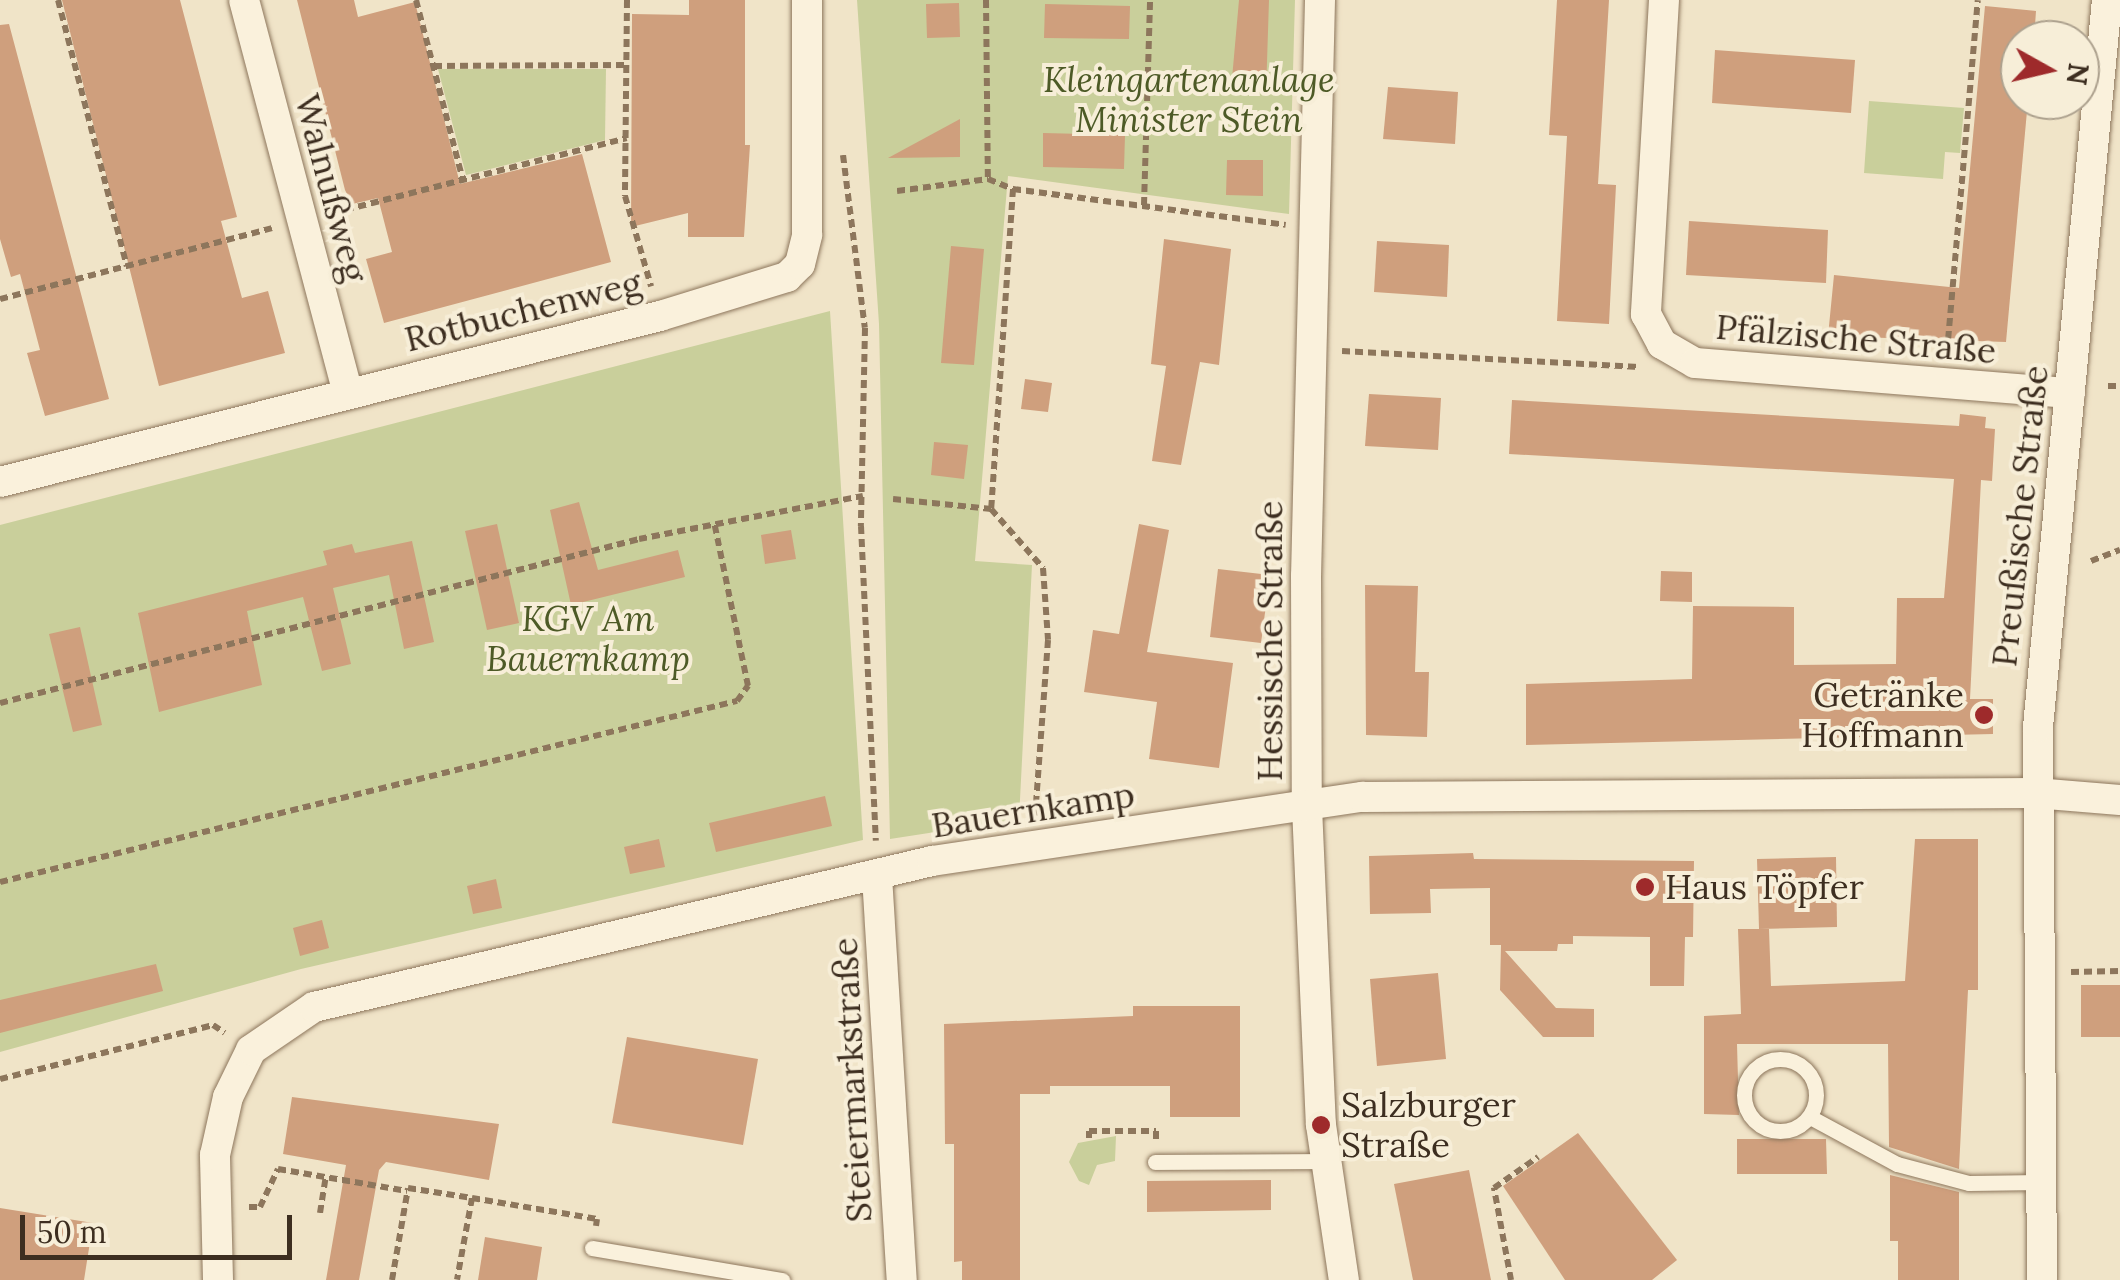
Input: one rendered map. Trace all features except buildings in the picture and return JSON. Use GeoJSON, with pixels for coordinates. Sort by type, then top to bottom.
{"type":"FeatureCollection","features":[{"type":"Feature","properties":{"kind":"street","name":"Walnußweg"},"geometry":{"type":"LineString","coordinates":[[244,0],[299,221],[348,394]]}},
{"type":"Feature","properties":{"kind":"street","name":"Rotbuchenweg"},"geometry":{"type":"LineString","coordinates":[[0,482],[660,316],[768,284],[800,264],[807,235],[807,0]]}},
{"type":"Feature","properties":{"kind":"street","name":"Hessische Straße"},"geometry":{"type":"LineString","coordinates":[[1320,0],[1312,228],[1307,807],[1324,1161],[1344,1280]]}},
{"type":"Feature","properties":{"kind":"street"},"geometry":{"type":"LineString","coordinates":[[1664,0],[1646,314],[1662,344],[1695,363]]}},
{"type":"Feature","properties":{"kind":"street","name":"Preußische Straße"},"geometry":{"type":"LineString","coordinates":[[2042,1280],[2035,792],[2107,0]]}},
{"type":"Feature","properties":{"kind":"street","name":"Pfälzische Straße"},"geometry":{"type":"LineString","coordinates":[[1695,363],[2070,393]]}},
{"type":"Feature","properties":{"kind":"street","name":"Bauernkamp"},"geometry":{"type":"LineString","coordinates":[[251,1050],[314,1007],[877,876],[1033,847],[1362,797],[2035,792],[2120,800]]}},
{"type":"Feature","properties":{"kind":"street","name":"Steiermarkstraße"},"geometry":{"type":"LineString","coordinates":[[877,876],[902,1280]]}},
{"type":"Feature","properties":{"kind":"street"},"geometry":{"type":"LineString","coordinates":[[218,1280],[215,1155],[228,1097],[251,1050]]}},
{"type":"Feature","properties":{"kind":"lane"},"geometry":{"type":"LineString","coordinates":[[1764,1059],[1797,1060],[1811,1073],[1810,1117],[1797,1131],[1762,1130],[1749,1118],[1750,1070],[1764,1059]]}},
{"type":"Feature","properties":{"kind":"lane"},"geometry":{"type":"LineString","coordinates":[[1810,1117],[1897,1164],[1969,1182],[2041,1182]]}},
{"type":"Feature","properties":{"kind":"lane"},"geometry":{"type":"LineString","coordinates":[[1156,1162],[1324,1161]]}},
{"type":"Feature","properties":{"kind":"lane"},"geometry":{"type":"LineString","coordinates":[[592,1248],[782,1280]]}},
{"type":"Feature","properties":{"kind":"path"},"geometry":{"type":"LineString","coordinates":[[58,0],[128,266]]}},
{"type":"Feature","properties":{"kind":"path"},"geometry":{"type":"LineString","coordinates":[[416,0],[464,180]]}},
{"type":"Feature","properties":{"kind":"path"},"geometry":{"type":"LineString","coordinates":[[627,0],[625,196],[660,316]]}},
{"type":"Feature","properties":{"kind":"path"},"geometry":{"type":"LineString","coordinates":[[986,0],[988,179]]}},
{"type":"Feature","properties":{"kind":"path"},"geometry":{"type":"LineString","coordinates":[[1144,205],[1150,0]]}},
{"type":"Feature","properties":{"kind":"path"},"geometry":{"type":"LineString","coordinates":[[1944,383],[1978,0]]}},
{"type":"Feature","properties":{"kind":"path"},"geometry":{"type":"LineString","coordinates":[[434,66],[626,65]]}},
{"type":"Feature","properties":{"kind":"path"},"geometry":{"type":"LineString","coordinates":[[0,299],[627,138]]}},
{"type":"Feature","properties":{"kind":"path"},"geometry":{"type":"LineString","coordinates":[[842,143],[865,328],[863,496],[877,876]]}},
{"type":"Feature","properties":{"kind":"path"},"geometry":{"type":"LineString","coordinates":[[897,191],[988,179],[1014,189],[1312,228]]}},
{"type":"Feature","properties":{"kind":"path"},"geometry":{"type":"LineString","coordinates":[[991,509],[1014,189]]}},
{"type":"Feature","properties":{"kind":"path"},"geometry":{"type":"LineString","coordinates":[[1311,350],[1638,367],[1695,363]]}},
{"type":"Feature","properties":{"kind":"path"},"geometry":{"type":"LineString","coordinates":[[2108,386],[2120,386]]}},
{"type":"Feature","properties":{"kind":"path"},"geometry":{"type":"LineString","coordinates":[[0,703],[714,522],[863,496]]}},
{"type":"Feature","properties":{"kind":"path"},"geometry":{"type":"LineString","coordinates":[[892,498],[991,509],[1043,568],[1048,640],[1033,847]]}},
{"type":"Feature","properties":{"kind":"path"},"geometry":{"type":"LineString","coordinates":[[0,882],[736,701],[748,686],[714,522]]}},
{"type":"Feature","properties":{"kind":"path"},"geometry":{"type":"LineString","coordinates":[[2092,561],[2120,550]]}},
{"type":"Feature","properties":{"kind":"path"},"geometry":{"type":"LineString","coordinates":[[2070,972],[2120,971]]}},
{"type":"Feature","properties":{"kind":"path"},"geometry":{"type":"LineString","coordinates":[[0,1079],[214,1025],[251,1050]]}},
{"type":"Feature","properties":{"kind":"path"},"geometry":{"type":"LineString","coordinates":[[1089,1138],[1088,1131],[1156,1131],[1156,1162]]}},
{"type":"Feature","properties":{"kind":"path"},"geometry":{"type":"LineString","coordinates":[[1511,1280],[1494,1188],[1538,1157]]}},
{"type":"Feature","properties":{"kind":"path"},"geometry":{"type":"LineString","coordinates":[[242,1208],[260,1207],[278,1169],[597,1220]]}},
{"type":"Feature","properties":{"kind":"path"},"geometry":{"type":"LineString","coordinates":[[320,1213],[326,1177]]}},
{"type":"Feature","properties":{"kind":"path"},"geometry":{"type":"LineString","coordinates":[[392,1280],[407,1191]]}},
{"type":"Feature","properties":{"kind":"path"},"geometry":{"type":"LineString","coordinates":[[457,1280],[472,1198]]}},
{"type":"Feature","properties":{"kind":"green space","name":"Kleingartenanlage Minister Stein"},"geometry":{"type":"Polygon","coordinates":[[[857,0],[1295,0],[1289,214],[1008,176],[975,561],[1032,565],[1019,819],[890,839],[879,324],[857,0]]]}},
{"type":"Feature","properties":{"kind":"green space"},"geometry":{"type":"Polygon","coordinates":[[[438,69],[606,69],[605,140],[466,175],[438,69]]]}},
{"type":"Feature","properties":{"kind":"green space"},"geometry":{"type":"Polygon","coordinates":[[[1869,101],[1964,108],[1960,153],[1945,152],[1943,179],[1864,173],[1869,101]]]}},
{"type":"Feature","properties":{"kind":"green space","name":"KGV Am Bauernkamp"},"geometry":{"type":"Polygon","coordinates":[[[830,311],[863,840],[301,969],[0,1052],[0,525],[830,311]]]}},
{"type":"Feature","properties":{"kind":"green space"},"geometry":{"type":"Polygon","coordinates":[[[1116,1136],[1115,1161],[1097,1165],[1089,1185],[1079,1181],[1069,1162],[1078,1143],[1116,1136]]]}},
{"type":"Feature","properties":{"kind":"place","name":"Getränke Hoffmann"},"geometry":{"type":"Point","coordinates":[1984,715]}},
{"type":"Feature","properties":{"kind":"place","name":"Haus Töpfer"},"geometry":{"type":"Point","coordinates":[1645,887]}},
{"type":"Feature","properties":{"kind":"place","name":"Salzburger Straße"},"geometry":{"type":"Point","coordinates":[1321,1125]}}]}
